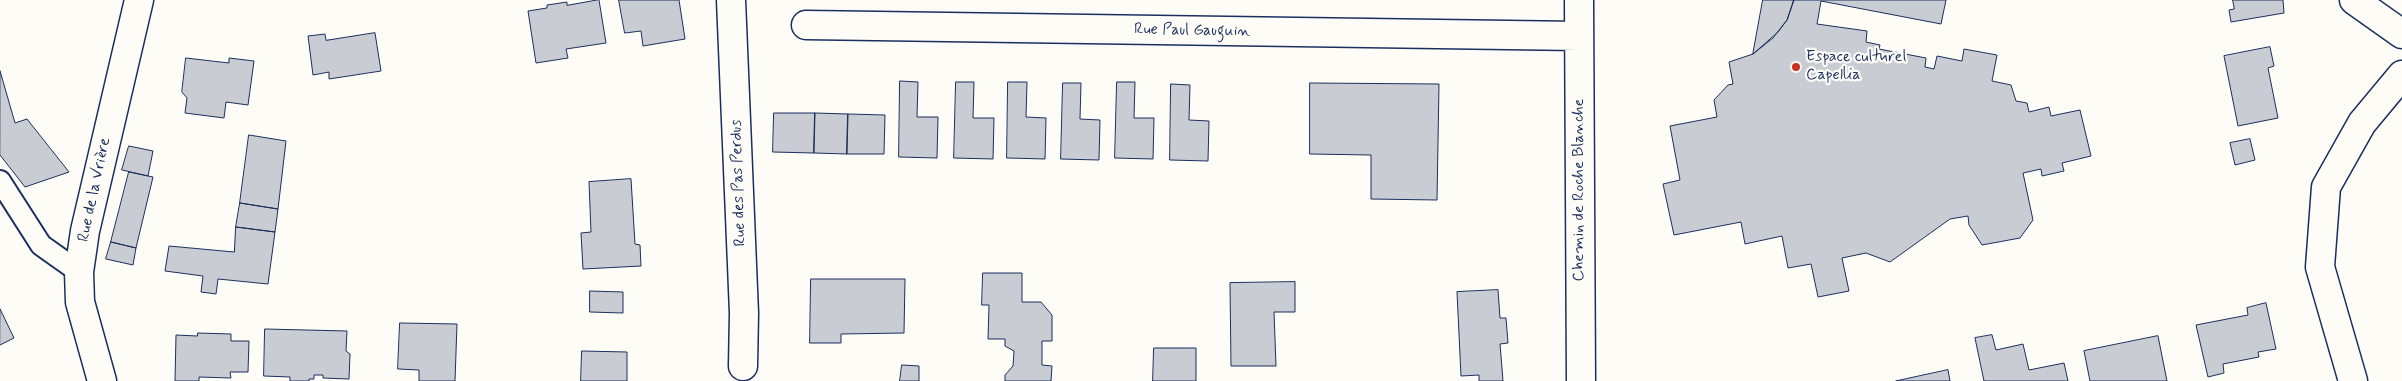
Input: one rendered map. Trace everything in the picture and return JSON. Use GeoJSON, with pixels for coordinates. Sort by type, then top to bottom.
{"type":"FeatureCollection","features":[{"type":"Feature","properties":{"kind":"street","name":"Rue de la Vrière"},"geometry":{"type":"LineString","coordinates":[[102,381],[80,302],[79,272],[84,231],[139,0]]}},
{"type":"Feature","properties":{"kind":"street","name":"Rue des Pas Perdus"},"geometry":{"type":"LineString","coordinates":[[731,0],[734,24],[744,313],[742,366]]}},
{"type":"Feature","properties":{"kind":"street","name":"Chemin de Roche Blanche"},"geometry":{"type":"LineString","coordinates":[[1579,0],[1581,381]]}},
{"type":"Feature","properties":{"kind":"street"},"geometry":{"type":"LineString","coordinates":[[2354,0],[2402,34]]}},
{"type":"Feature","properties":{"kind":"street","name":"Rue Paul Gauguin"},"geometry":{"type":"LineString","coordinates":[[806,25],[1578,36]]}},
{"type":"Feature","properties":{"kind":"street"},"geometry":{"type":"LineString","coordinates":[[2353,381],[2320,267],[2326,187],[2362,122],[2402,75]]}},
{"type":"Feature","properties":{"kind":"lane"},"geometry":{"type":"LineString","coordinates":[[0,181],[41,245],[79,272]]}},
{"type":"Feature","properties":{"kind":"building"},"geometry":{"type":"Polygon","coordinates":[[[599,0],[606,43],[566,49],[568,58],[536,63],[528,11],[547,8],[547,5],[567,2],[567,5],[599,0]]]}},
{"type":"Feature","properties":{"kind":"building"},"geometry":{"type":"Polygon","coordinates":[[[619,0],[679,0],[685,39],[643,46],[641,31],[625,33],[619,0]]]}},
{"type":"Feature","properties":{"kind":"building"},"geometry":{"type":"Polygon","coordinates":[[[1763,0],[1794,0],[1787,20],[1778,32],[1753,54],[1763,0]]]}},
{"type":"Feature","properties":{"kind":"building"},"geometry":{"type":"Polygon","coordinates":[[[1794,0],[1946,0],[1941,24],[1821,1],[1817,24],[1867,31],[1866,42],[1880,45],[1879,49],[1926,58],[1925,67],[1934,69],[1937,56],[1962,61],[1964,49],[1997,55],[1992,81],[2011,85],[2016,101],[2027,103],[2029,112],[2049,107],[2051,116],[2080,110],[2091,156],[2062,163],[2064,171],[2042,176],[2041,169],[2023,173],[2033,220],[2020,238],[1982,245],[1969,225],[1968,216],[1950,219],[1890,262],[1866,253],[1842,258],[1849,291],[1818,297],[1811,264],[1788,268],[1782,236],[1745,244],[1741,222],[1674,235],[1663,184],[1680,180],[1670,126],[1717,117],[1714,100],[1728,85],[1733,84],[1729,62],[1753,54],[1773,38],[1787,20],[1794,0]]]}},
{"type":"Feature","properties":{"kind":"building"},"geometry":{"type":"Polygon","coordinates":[[[2233,0],[2283,0],[2284,13],[2231,22],[2229,10],[2234,9],[2233,0]]]}},
{"type":"Feature","properties":{"kind":"building"},"geometry":{"type":"Polygon","coordinates":[[[375,33],[381,71],[329,79],[329,72],[313,75],[308,36],[325,34],[326,40],[375,33]]]}},
{"type":"Feature","properties":{"kind":"building"},"geometry":{"type":"Polygon","coordinates":[[[2270,47],[2274,66],[2268,68],[2278,118],[2238,126],[2224,56],[2270,47]]]}},
{"type":"Feature","properties":{"kind":"building"},"geometry":{"type":"Polygon","coordinates":[[[186,58],[229,63],[229,58],[254,61],[248,105],[226,102],[224,118],[185,113],[187,98],[182,92],[186,58]]]}},
{"type":"Feature","properties":{"kind":"building"},"geometry":{"type":"Polygon","coordinates":[[[0,71],[15,123],[27,119],[69,172],[25,187],[0,155],[0,71]]]}},
{"type":"Feature","properties":{"kind":"building"},"geometry":{"type":"Polygon","coordinates":[[[900,81],[918,82],[917,117],[938,117],[937,158],[899,157],[900,81]]]}},
{"type":"Feature","properties":{"kind":"building"},"geometry":{"type":"Polygon","coordinates":[[[956,82],[974,82],[973,118],[994,118],[993,159],[954,158],[956,82]]]}},
{"type":"Feature","properties":{"kind":"building"},"geometry":{"type":"Polygon","coordinates":[[[1008,82],[1027,82],[1026,117],[1046,118],[1045,159],[1007,158],[1008,82]]]}},
{"type":"Feature","properties":{"kind":"building"},"geometry":{"type":"Polygon","coordinates":[[[1117,82],[1135,82],[1134,118],[1154,118],[1153,159],[1115,158],[1117,82]]]}},
{"type":"Feature","properties":{"kind":"building"},"geometry":{"type":"Polygon","coordinates":[[[1063,83],[1081,83],[1080,119],[1100,120],[1099,160],[1061,159],[1063,83]]]}},
{"type":"Feature","properties":{"kind":"building"},"geometry":{"type":"Polygon","coordinates":[[[1310,83],[1439,84],[1437,200],[1371,199],[1371,155],[1310,154],[1310,83]]]}},
{"type":"Feature","properties":{"kind":"building"},"geometry":{"type":"Polygon","coordinates":[[[1171,84],[1190,85],[1189,120],[1209,121],[1208,161],[1170,160],[1171,84]]]}},
{"type":"Feature","properties":{"kind":"building"},"geometry":{"type":"Polygon","coordinates":[[[774,113],[815,113],[814,153],[773,152],[774,113]]]}},
{"type":"Feature","properties":{"kind":"building"},"geometry":{"type":"Polygon","coordinates":[[[815,113],[848,114],[847,154],[814,153],[815,113]]]}},
{"type":"Feature","properties":{"kind":"building"},"geometry":{"type":"Polygon","coordinates":[[[848,114],[885,115],[884,154],[847,154],[848,114]]]}},
{"type":"Feature","properties":{"kind":"building"},"geometry":{"type":"Polygon","coordinates":[[[249,135],[286,141],[278,209],[240,203],[249,135]]]}},
{"type":"Feature","properties":{"kind":"building"},"geometry":{"type":"Polygon","coordinates":[[[2250,139],[2255,160],[2235,165],[2230,143],[2250,139]]]}},
{"type":"Feature","properties":{"kind":"building"},"geometry":{"type":"Polygon","coordinates":[[[129,146],[153,151],[148,176],[122,170],[129,146]]]}},
{"type":"Feature","properties":{"kind":"building"},"geometry":{"type":"Polygon","coordinates":[[[129,172],[153,177],[136,248],[111,242],[129,172]]]}},
{"type":"Feature","properties":{"kind":"building"},"geometry":{"type":"Polygon","coordinates":[[[631,179],[635,244],[640,245],[641,266],[583,269],[581,233],[591,232],[589,182],[631,179]]]}},
{"type":"Feature","properties":{"kind":"building"},"geometry":{"type":"Polygon","coordinates":[[[240,203],[278,209],[275,232],[236,227],[240,203]]]}},
{"type":"Feature","properties":{"kind":"building"},"geometry":{"type":"Polygon","coordinates":[[[236,227],[275,232],[268,284],[218,279],[216,294],[201,292],[203,276],[165,271],[169,246],[234,252],[236,227]]]}},
{"type":"Feature","properties":{"kind":"building"},"geometry":{"type":"Polygon","coordinates":[[[111,242],[136,248],[133,265],[106,259],[111,242]]]}},
{"type":"Feature","properties":{"kind":"building"},"geometry":{"type":"Polygon","coordinates":[[[983,273],[1022,273],[1022,302],[1041,302],[1052,315],[1052,341],[1042,341],[1042,365],[1052,366],[1051,381],[1005,381],[1005,375],[1013,366],[1014,351],[1005,346],[1005,339],[988,339],[989,305],[982,305],[983,273]]]}},
{"type":"Feature","properties":{"kind":"building"},"geometry":{"type":"Polygon","coordinates":[[[811,279],[905,279],[904,333],[841,334],[841,343],[810,343],[811,279]]]}},
{"type":"Feature","properties":{"kind":"building"},"geometry":{"type":"Polygon","coordinates":[[[1295,282],[1295,312],[1274,312],[1276,366],[1231,366],[1230,283],[1295,282]]]}},
{"type":"Feature","properties":{"kind":"building"},"geometry":{"type":"Polygon","coordinates":[[[1498,290],[1500,318],[1506,318],[1508,343],[1500,344],[1503,381],[1479,381],[1479,375],[1461,376],[1457,292],[1498,290]]]}},
{"type":"Feature","properties":{"kind":"building"},"geometry":{"type":"Polygon","coordinates":[[[590,291],[623,292],[623,313],[590,312],[590,291]]]}},
{"type":"Feature","properties":{"kind":"building"},"geometry":{"type":"Polygon","coordinates":[[[2266,303],[2276,349],[2258,352],[2259,357],[2223,364],[2224,373],[2208,377],[2196,325],[2248,315],[2247,308],[2266,303]]]}},
{"type":"Feature","properties":{"kind":"building"},"geometry":{"type":"Polygon","coordinates":[[[0,309],[14,338],[0,345],[0,309]]]}},
{"type":"Feature","properties":{"kind":"building"},"geometry":{"type":"Polygon","coordinates":[[[400,323],[457,324],[455,381],[419,381],[419,370],[398,369],[400,323]]]}},
{"type":"Feature","properties":{"kind":"building"},"geometry":{"type":"Polygon","coordinates":[[[265,329],[347,331],[346,351],[350,354],[349,379],[323,378],[323,375],[314,375],[314,379],[309,379],[309,381],[290,381],[290,377],[264,376],[265,329]]]}},
{"type":"Feature","properties":{"kind":"building"},"geometry":{"type":"Polygon","coordinates":[[[198,333],[231,334],[231,341],[249,341],[248,372],[230,372],[231,378],[199,377],[199,381],[175,381],[176,335],[197,336],[198,333]]]}},
{"type":"Feature","properties":{"kind":"building"},"geometry":{"type":"Polygon","coordinates":[[[1992,335],[1996,350],[2023,344],[2029,370],[2064,363],[2068,381],[1984,381],[1975,338],[1992,335]]]}},
{"type":"Feature","properties":{"kind":"building"},"geometry":{"type":"Polygon","coordinates":[[[2158,336],[2167,381],[2090,381],[2084,351],[2158,336]]]}},
{"type":"Feature","properties":{"kind":"building"},"geometry":{"type":"Polygon","coordinates":[[[1154,348],[1196,348],[1196,381],[1153,381],[1154,348]]]}},
{"type":"Feature","properties":{"kind":"building"},"geometry":{"type":"Polygon","coordinates":[[[582,351],[627,352],[627,381],[581,381],[582,351]]]}},
{"type":"Feature","properties":{"kind":"building"},"geometry":{"type":"Polygon","coordinates":[[[902,365],[919,366],[919,381],[900,381],[902,365]]]}},
{"type":"Feature","properties":{"kind":"building"},"geometry":{"type":"Polygon","coordinates":[[[1948,370],[1950,381],[1896,381],[1948,370]]]}},
{"type":"Feature","properties":{"kind":"place","name":"Espace culturel Capellia"},"geometry":{"type":"Point","coordinates":[1796,67]}}]}
